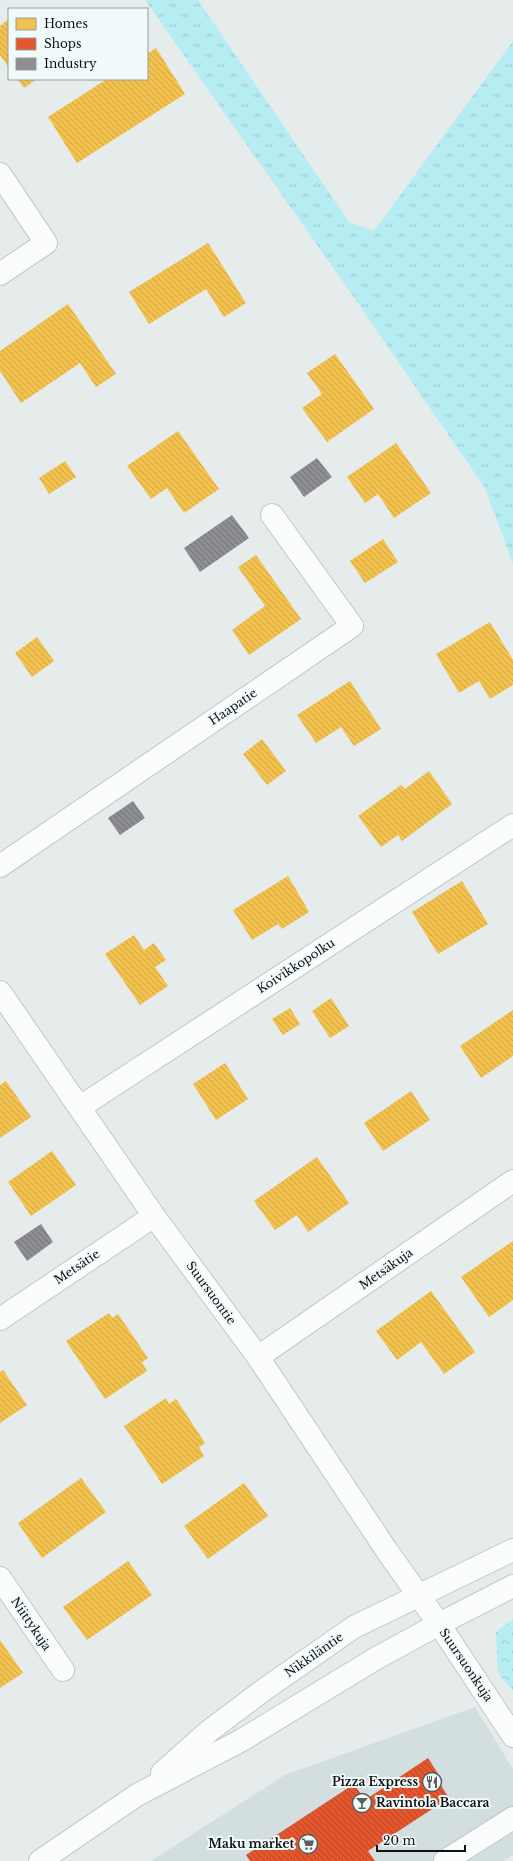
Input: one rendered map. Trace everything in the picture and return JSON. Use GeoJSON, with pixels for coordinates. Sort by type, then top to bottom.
{"type":"FeatureCollection","features":[{"type":"Feature","properties":{"kind":"street"},"geometry":{"type":"LineString","coordinates":[[0,174],[46,242],[0,274]]}},
{"type":"Feature","properties":{"kind":"street","name":"Haapatie"},"geometry":{"type":"LineString","coordinates":[[0,866],[352,626],[272,514]]}},
{"type":"Feature","properties":{"kind":"street","name":"Koivikkopolku"},"geometry":{"type":"LineString","coordinates":[[80,1107],[513,825]]}},
{"type":"Feature","properties":{"kind":"street","name":"Suursuontie"},"geometry":{"type":"LineString","coordinates":[[0,992],[154,1216],[258,1357],[387,1551],[419,1595]]}},
{"type":"Feature","properties":{"kind":"street","name":"Metsäkuja"},"geometry":{"type":"LineString","coordinates":[[258,1357],[513,1181]]}},
{"type":"Feature","properties":{"kind":"street","name":"Metsätie"},"geometry":{"type":"LineString","coordinates":[[0,1319],[154,1216]]}},
{"type":"Feature","properties":{"kind":"street","name":"Nikkiläntie"},"geometry":{"type":"LineString","coordinates":[[137,1795],[210,1731],[265,1689],[354,1627],[513,1550]]}},
{"type":"Feature","properties":{"kind":"street","name":"Niittykuja"},"geometry":{"type":"LineString","coordinates":[[0,1578],[63,1670]]}},
{"type":"Feature","properties":{"kind":"street","name":"Nikkiläntie"},"geometry":{"type":"LineString","coordinates":[[40,1861],[137,1795],[242,1740],[375,1659],[438,1624],[513,1586]]}},
{"type":"Feature","properties":{"kind":"street","name":"Suursuonkuja"},"geometry":{"type":"LineString","coordinates":[[419,1595],[513,1736]]}},
{"type":"Feature","properties":{"kind":"street"},"geometry":{"type":"LineString","coordinates":[[445,1861],[513,1818]]}},
{"type":"Feature","properties":{"kind":"shaded area"},"geometry":{"type":"Polygon","coordinates":[[[475,1707],[513,1769],[513,1855],[504,1861],[151,1861],[285,1775],[475,1707]]]}},
{"type":"Feature","properties":{"kind":"green space"},"geometry":{"type":"Polygon","coordinates":[[[145,0],[198,0],[349,222],[374,231],[513,41],[513,564],[485,488],[346,286],[145,0]]]}},
{"type":"Feature","properties":{"kind":"green space"},"geometry":{"type":"Polygon","coordinates":[[[513,1619],[513,1691],[498,1673],[496,1632],[513,1619]]]}},
{"type":"Feature","properties":{"kind":"building: Homes"},"geometry":{"type":"Polygon","coordinates":[[[8,20],[8,67],[0,55],[0,26],[8,20]]]}},
{"type":"Feature","properties":{"kind":"building: Homes"},"geometry":{"type":"Polygon","coordinates":[[[156,48],[185,94],[77,163],[48,117],[105,80],[148,80],[148,53],[156,48]]]}},
{"type":"Feature","properties":{"kind":"building: Homes"},"geometry":{"type":"Polygon","coordinates":[[[18,80],[36,80],[24,88],[18,80]]]}},
{"type":"Feature","properties":{"kind":"building: Homes"},"geometry":{"type":"Polygon","coordinates":[[[208,243],[246,303],[224,317],[206,289],[149,324],[129,292],[208,243]]]}},
{"type":"Feature","properties":{"kind":"building: Homes"},"geometry":{"type":"Polygon","coordinates":[[[68,304],[116,374],[96,387],[80,363],[21,403],[0,371],[0,351],[68,304]]]}},
{"type":"Feature","properties":{"kind":"building: Homes"},"geometry":{"type":"Polygon","coordinates":[[[335,354],[374,409],[327,442],[302,408],[322,394],[307,373],[335,354]]]}},
{"type":"Feature","properties":{"kind":"building: Homes"},"geometry":{"type":"Polygon","coordinates":[[[178,431],[219,489],[184,513],[167,488],[151,499],[127,466],[178,431]]]}},
{"type":"Feature","properties":{"kind":"building: Homes"},"geometry":{"type":"Polygon","coordinates":[[[396,443],[431,493],[394,518],[378,494],[365,503],[347,477],[396,443]]]}},
{"type":"Feature","properties":{"kind":"building: Homes"},"geometry":{"type":"Polygon","coordinates":[[[65,461],[76,477],[49,494],[39,478],[65,461]]]}},
{"type":"Feature","properties":{"kind":"building: Homes"},"geometry":{"type":"Polygon","coordinates":[[[383,539],[398,562],[365,583],[350,561],[383,539]]]}},
{"type":"Feature","properties":{"kind":"building: Homes"},"geometry":{"type":"Polygon","coordinates":[[[256,555],[301,619],[249,655],[232,630],[265,606],[238,567],[256,555]]]}},
{"type":"Feature","properties":{"kind":"building: Homes"},"geometry":{"type":"Polygon","coordinates":[[[490,622],[513,660],[513,685],[490,699],[479,681],[459,693],[436,654],[490,622]]]}},
{"type":"Feature","properties":{"kind":"building: Homes"},"geometry":{"type":"Polygon","coordinates":[[[37,637],[54,661],[32,677],[15,653],[37,637]]]}},
{"type":"Feature","properties":{"kind":"building: Homes"},"geometry":{"type":"Polygon","coordinates":[[[350,681],[381,729],[354,746],[341,727],[316,743],[297,715],[350,681]]]}},
{"type":"Feature","properties":{"kind":"building: Homes"},"geometry":{"type":"Polygon","coordinates":[[[262,739],[286,771],[267,785],[243,754],[262,739]]]}},
{"type":"Feature","properties":{"kind":"building: Homes"},"geometry":{"type":"Polygon","coordinates":[[[429,771],[452,804],[402,841],[398,835],[381,847],[358,816],[401,785],[405,789],[429,771]]]}},
{"type":"Feature","properties":{"kind":"building: Homes"},"geometry":{"type":"Polygon","coordinates":[[[288,876],[309,912],[282,929],[278,924],[252,940],[233,910],[288,876]]]}},
{"type":"Feature","properties":{"kind":"building: Homes"},"geometry":{"type":"Polygon","coordinates":[[[462,881],[488,924],[438,954],[412,912],[462,881]]]}},
{"type":"Feature","properties":{"kind":"building: Homes"},"geometry":{"type":"Polygon","coordinates":[[[134,935],[144,950],[154,943],[166,960],[155,967],[168,986],[140,1005],[105,954],[134,935]]]}},
{"type":"Feature","properties":{"kind":"building: Homes"},"geometry":{"type":"Polygon","coordinates":[[[331,998],[349,1026],[330,1038],[312,1011],[331,998]]]}},
{"type":"Feature","properties":{"kind":"building: Homes"},"geometry":{"type":"Polygon","coordinates":[[[290,1008],[300,1024],[283,1035],[272,1019],[290,1008]]]}},
{"type":"Feature","properties":{"kind":"building: Homes"},"geometry":{"type":"Polygon","coordinates":[[[513,1010],[513,1056],[481,1078],[460,1046],[513,1010]]]}},
{"type":"Feature","properties":{"kind":"building: Homes"},"geometry":{"type":"Polygon","coordinates":[[[225,1063],[248,1099],[216,1120],[193,1084],[225,1063]]]}},
{"type":"Feature","properties":{"kind":"building: Homes"},"geometry":{"type":"Polygon","coordinates":[[[6,1081],[31,1117],[0,1138],[0,1085],[6,1081]]]}},
{"type":"Feature","properties":{"kind":"building: Homes"},"geometry":{"type":"Polygon","coordinates":[[[411,1091],[430,1120],[383,1151],[364,1123],[411,1091]]]}},
{"type":"Feature","properties":{"kind":"building: Homes"},"geometry":{"type":"Polygon","coordinates":[[[52,1151],[76,1185],[31,1216],[8,1182],[52,1151]]]}},
{"type":"Feature","properties":{"kind":"building: Homes"},"geometry":{"type":"Polygon","coordinates":[[[317,1157],[349,1203],[308,1232],[297,1215],[275,1230],[254,1201],[317,1157]]]}},
{"type":"Feature","properties":{"kind":"building: Homes"},"geometry":{"type":"Polygon","coordinates":[[[513,1241],[513,1300],[489,1317],[461,1277],[513,1241]]]}},
{"type":"Feature","properties":{"kind":"building: Homes"},"geometry":{"type":"Polygon","coordinates":[[[431,1291],[475,1352],[444,1374],[421,1342],[397,1360],[376,1331],[431,1291]]]}},
{"type":"Feature","properties":{"kind":"building: Homes"},"geometry":{"type":"Polygon","coordinates":[[[109,1313],[112,1318],[118,1314],[148,1358],[142,1362],[147,1371],[105,1399],[66,1341],[109,1313]]]}},
{"type":"Feature","properties":{"kind":"building: Homes"},"geometry":{"type":"Polygon","coordinates":[[[3,1370],[27,1405],[0,1423],[0,1372],[3,1370]]]}},
{"type":"Feature","properties":{"kind":"building: Homes"},"geometry":{"type":"Polygon","coordinates":[[[166,1398],[169,1404],[176,1399],[205,1443],[199,1447],[204,1456],[162,1484],[124,1426],[166,1398]]]}},
{"type":"Feature","properties":{"kind":"building: Homes"},"geometry":{"type":"Polygon","coordinates":[[[81,1478],[106,1512],[42,1558],[18,1523],[81,1478]]]}},
{"type":"Feature","properties":{"kind":"building: Homes"},"geometry":{"type":"Polygon","coordinates":[[[244,1483],[268,1516],[208,1559],[184,1526],[244,1483]]]}},
{"type":"Feature","properties":{"kind":"building: Homes"},"geometry":{"type":"Polygon","coordinates":[[[128,1561],[152,1595],[87,1640],[63,1607],[128,1561]]]}},
{"type":"Feature","properties":{"kind":"building: Homes"},"geometry":{"type":"Polygon","coordinates":[[[0,1640],[23,1673],[0,1688],[0,1640]]]}},
{"type":"Feature","properties":{"kind":"building: Shops"},"geometry":{"type":"Polygon","coordinates":[[[428,1758],[442,1780],[439,1782],[449,1798],[368,1851],[375,1861],[250,1861],[246,1855],[354,1784],[365,1800],[428,1758]]]}},
{"type":"Feature","properties":{"kind":"building: Industry"},"geometry":{"type":"Polygon","coordinates":[[[317,458],[332,477],[304,497],[290,477],[317,458]]]}},
{"type":"Feature","properties":{"kind":"building: Industry"},"geometry":{"type":"Polygon","coordinates":[[[232,515],[249,538],[200,572],[184,548],[232,515]]]}},
{"type":"Feature","properties":{"kind":"building: Industry"},"geometry":{"type":"Polygon","coordinates":[[[133,801],[145,818],[120,835],[108,818],[133,801]]]}},
{"type":"Feature","properties":{"kind":"building: Industry"},"geometry":{"type":"Polygon","coordinates":[[[41,1224],[53,1242],[27,1261],[14,1242],[41,1224]]]}},
{"type":"Feature","properties":{"kind":"place","name":"Pizza Express"},"geometry":{"type":"Point","coordinates":[432,1782]}},
{"type":"Feature","properties":{"kind":"place","name":"Ravintola Baccara"},"geometry":{"type":"Point","coordinates":[362,1803]}},
{"type":"Feature","properties":{"kind":"place","name":"Maku market"},"geometry":{"type":"Point","coordinates":[308,1844]}}]}
